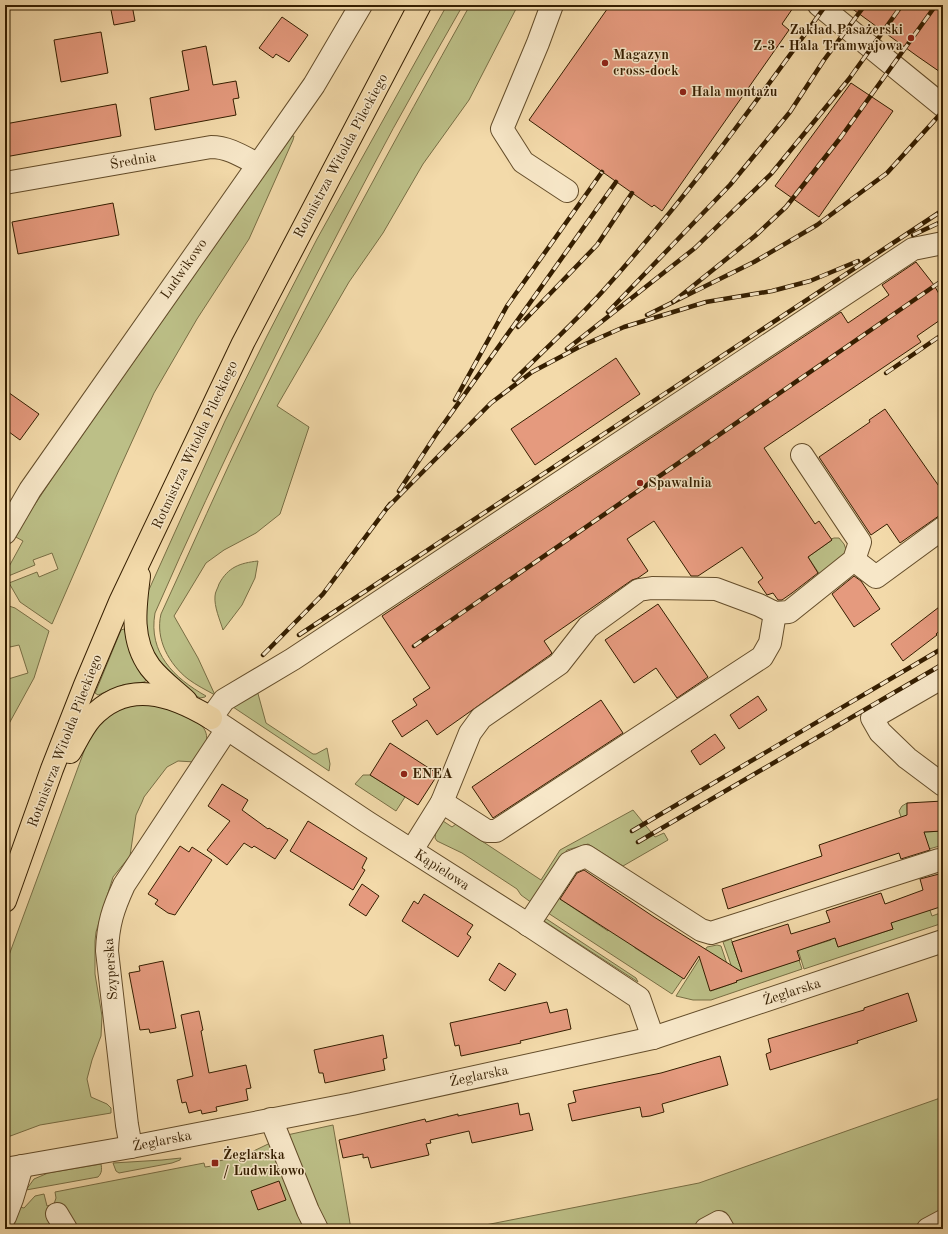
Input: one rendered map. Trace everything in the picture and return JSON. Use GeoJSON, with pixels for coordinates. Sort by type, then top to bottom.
{"type":"FeatureCollection","features":[{"type":"Feature","properties":{"kind":"main road","name":"Rotmistrza Witolda Pileckiego"},"geometry":{"type":"LineString","coordinates":[[5,901],[52,769],[120,602],[242,343],[420,5]]}},
{"type":"Feature","properties":{"kind":"main road"},"geometry":{"type":"LineString","coordinates":[[147,546],[139,576],[134,617],[138,641],[150,667],[210,718]]}},
{"type":"Feature","properties":{"kind":"main road"},"geometry":{"type":"LineString","coordinates":[[39,809],[90,719],[113,700],[127,695],[143,693],[156,694],[210,718]]}},
{"type":"Feature","properties":{"kind":"street","name":"Ludwikowo"},"geometry":{"type":"LineString","coordinates":[[5,533],[30,490],[257,164],[314,85],[361,5]]}},
{"type":"Feature","properties":{"kind":"street"},"geometry":{"type":"LineString","coordinates":[[552,5],[538,43],[502,129],[523,162],[567,191]]}},
{"type":"Feature","properties":{"kind":"street"},"geometry":{"type":"LineString","coordinates":[[818,5],[943,106]]}},
{"type":"Feature","properties":{"kind":"street","name":"Średnia"},"geometry":{"type":"LineString","coordinates":[[5,183],[211,146],[226,149],[257,164]]}},
{"type":"Feature","properties":{"kind":"street","name":"Szyperska"},"geometry":{"type":"LineString","coordinates":[[131,1147],[127,1125],[107,951],[108,934],[113,909],[210,718],[224,700],[299,655],[913,249],[943,243]]}},
{"type":"Feature","properties":{"kind":"street"},"geometry":{"type":"LineString","coordinates":[[412,850],[442,802],[470,733],[481,718],[559,664],[588,627],[639,590],[652,588],[716,589],[759,605],[775,613],[789,612],[854,560],[860,542],[802,455]]}},
{"type":"Feature","properties":{"kind":"street"},"geometry":{"type":"LineString","coordinates":[[854,560],[876,576],[943,528]]}},
{"type":"Feature","properties":{"kind":"street"},"geometry":{"type":"LineString","coordinates":[[442,802],[487,831],[496,831],[762,657],[770,643],[775,613]]}},
{"type":"Feature","properties":{"kind":"street"},"geometry":{"type":"LineString","coordinates":[[943,677],[872,718],[880,732],[907,758],[943,785]]}},
{"type":"Feature","properties":{"kind":"street","name":"Kąpielowa"},"geometry":{"type":"LineString","coordinates":[[210,718],[639,998],[653,1038]]}},
{"type":"Feature","properties":{"kind":"street"},"geometry":{"type":"LineString","coordinates":[[528,925],[569,863],[586,856],[701,930],[711,933],[939,860]]}},
{"type":"Feature","properties":{"kind":"street","name":"Żeglarska"},"geometry":{"type":"LineString","coordinates":[[13,1167],[131,1147],[352,1104],[653,1038],[943,941]]}},
{"type":"Feature","properties":{"kind":"street"},"geometry":{"type":"LineString","coordinates":[[271,1119],[308,1211],[317,1229]]}},
{"type":"Feature","properties":{"kind":"street"},"geometry":{"type":"LineString","coordinates":[[5,1217],[12,1199],[13,1167]]}},
{"type":"Feature","properties":{"kind":"street"},"geometry":{"type":"LineString","coordinates":[[928,1229],[943,1221]]}},
{"type":"Feature","properties":{"kind":"street"},"geometry":{"type":"LineString","coordinates":[[706,1229],[719,1222],[723,1229]]}},
{"type":"Feature","properties":{"kind":"green space"},"geometry":{"type":"Polygon","coordinates":[[[447,5],[463,5],[382,149],[286,334],[206,500],[155,613],[154,627],[160,652],[166,663],[174,672],[194,689],[206,696],[200,698],[187,690],[156,661],[145,629],[147,594],[225,421],[267,336],[317,239],[447,5]]]}},
{"type":"Feature","properties":{"kind":"green space"},"geometry":{"type":"Polygon","coordinates":[[[470,5],[518,5],[469,100],[423,164],[383,233],[349,282],[277,406],[309,427],[280,514],[256,533],[224,550],[206,563],[174,616],[198,658],[215,695],[188,679],[175,666],[162,642],[160,633],[161,614],[278,362],[331,259],[470,5]]]}},
{"type":"Feature","properties":{"kind":"green space"},"geometry":{"type":"Polygon","coordinates":[[[292,136],[294,136],[293,140],[249,239],[197,319],[154,393],[52,624],[20,602],[9,583],[37,572],[39,577],[58,569],[52,553],[33,560],[35,565],[6,577],[6,572],[23,541],[14,536],[55,474],[292,136]]]}},
{"type":"Feature","properties":{"kind":"green space"},"geometry":{"type":"Polygon","coordinates":[[[834,538],[839,538],[844,544],[847,552],[820,575],[808,557],[834,538]]]}},
{"type":"Feature","properties":{"kind":"green space"},"geometry":{"type":"Polygon","coordinates":[[[258,561],[255,578],[242,605],[223,630],[216,609],[215,600],[215,593],[219,584],[226,574],[235,567],[258,561]]]}},
{"type":"Feature","properties":{"kind":"green space"},"geometry":{"type":"Polygon","coordinates":[[[9,606],[15,608],[49,631],[34,678],[5,731],[5,680],[28,673],[19,645],[10,647],[5,631],[5,607],[9,606]]]}},
{"type":"Feature","properties":{"kind":"green space"},"geometry":{"type":"Polygon","coordinates":[[[124,629],[147,680],[144,682],[123,685],[98,695],[95,693],[121,630],[124,629]]]}},
{"type":"Feature","properties":{"kind":"green space"},"geometry":{"type":"Polygon","coordinates":[[[257,690],[266,723],[313,754],[327,748],[330,764],[329,771],[230,705],[257,690]]]}},
{"type":"Feature","properties":{"kind":"green space"},"geometry":{"type":"Polygon","coordinates":[[[140,702],[177,709],[202,726],[207,736],[205,745],[195,762],[178,761],[167,767],[144,797],[136,815],[130,856],[113,877],[96,932],[95,974],[102,1016],[101,1036],[87,1079],[91,1097],[107,1104],[111,1108],[111,1113],[40,1125],[5,1138],[5,966],[90,735],[111,711],[140,702]]]}},
{"type":"Feature","properties":{"kind":"green space"},"geometry":{"type":"Polygon","coordinates":[[[363,775],[370,775],[405,797],[396,811],[355,784],[363,775]]]}},
{"type":"Feature","properties":{"kind":"green space"},"geometry":{"type":"Polygon","coordinates":[[[907,803],[908,833],[943,831],[943,845],[929,849],[909,840],[899,811],[902,806],[907,803]]]}},
{"type":"Feature","properties":{"kind":"green space"},"geometry":{"type":"Polygon","coordinates":[[[633,810],[655,837],[664,833],[668,840],[623,866],[588,844],[567,850],[532,903],[521,895],[517,889],[462,853],[437,841],[435,838],[436,831],[443,821],[452,827],[456,824],[541,880],[560,850],[633,810]]]}},
{"type":"Feature","properties":{"kind":"green space"},"geometry":{"type":"Polygon","coordinates":[[[557,897],[608,931],[614,921],[635,948],[683,978],[672,994],[548,913],[557,897]]]}},
{"type":"Feature","properties":{"kind":"green space"},"geometry":{"type":"Polygon","coordinates":[[[927,902],[932,916],[943,912],[943,923],[804,969],[793,934],[802,949],[831,940],[826,923],[830,922],[838,947],[893,929],[890,920],[927,902]]]}},
{"type":"Feature","properties":{"kind":"green space"},"geometry":{"type":"Polygon","coordinates":[[[542,916],[636,978],[638,982],[544,921],[542,916]]]}},
{"type":"Feature","properties":{"kind":"green space"},"geometry":{"type":"Polygon","coordinates":[[[731,939],[744,978],[799,960],[802,969],[711,1000],[693,1000],[676,996],[707,947],[717,945],[721,946],[727,964],[711,991],[737,982],[723,942],[731,939]]]}},
{"type":"Feature","properties":{"kind":"green space"},"geometry":{"type":"Polygon","coordinates":[[[943,1097],[943,1229],[465,1229],[699,1183],[943,1097]]]}},
{"type":"Feature","properties":{"kind":"green space"},"geometry":{"type":"Polygon","coordinates":[[[333,1125],[351,1229],[11,1229],[20,1207],[24,1208],[35,1196],[44,1194],[47,1206],[54,1204],[56,1198],[55,1192],[204,1163],[205,1167],[219,1165],[218,1161],[241,1157],[287,1135],[333,1125]]]}},
{"type":"Feature","properties":{"kind":"green space"},"geometry":{"type":"Polygon","coordinates":[[[181,1158],[180,1160],[172,1163],[119,1173],[116,1171],[113,1163],[162,1160],[181,1158]]]}},
{"type":"Feature","properties":{"kind":"green space"},"geometry":{"type":"Polygon","coordinates":[[[101,1164],[102,1168],[98,1177],[26,1190],[34,1179],[48,1173],[101,1164]]]}},
{"type":"Feature","properties":{"kind":"building"},"geometry":{"type":"Polygon","coordinates":[[[110,5],[132,5],[135,21],[114,25],[110,5]]]}},
{"type":"Feature","properties":{"kind":"building","name":"Hala montażu"},"geometry":{"type":"Polygon","coordinates":[[[610,5],[795,5],[782,24],[789,30],[662,211],[654,205],[652,207],[529,120],[610,5]]]}},
{"type":"Feature","properties":{"kind":"building","name":"Zakład Pasażerski Z-3 - Hala Tramwajowa"},"geometry":{"type":"Polygon","coordinates":[[[847,5],[943,5],[943,74],[917,56],[847,5]]]}},
{"type":"Feature","properties":{"kind":"building"},"geometry":{"type":"Polygon","coordinates":[[[282,17],[308,35],[289,62],[276,54],[273,58],[259,48],[282,17]]]}},
{"type":"Feature","properties":{"kind":"building"},"geometry":{"type":"Polygon","coordinates":[[[101,32],[108,73],[61,82],[54,40],[101,32]]]}},
{"type":"Feature","properties":{"kind":"building"},"geometry":{"type":"Polygon","coordinates":[[[206,46],[213,85],[236,81],[239,98],[233,99],[236,115],[155,130],[150,98],[189,90],[182,51],[206,46]]]}},
{"type":"Feature","properties":{"kind":"building"},"geometry":{"type":"Polygon","coordinates":[[[851,83],[893,111],[819,217],[775,186],[851,83]]]}},
{"type":"Feature","properties":{"kind":"building"},"geometry":{"type":"Polygon","coordinates":[[[116,104],[121,136],[5,157],[5,124],[116,104]]]}},
{"type":"Feature","properties":{"kind":"building"},"geometry":{"type":"Polygon","coordinates":[[[113,203],[119,235],[18,254],[12,222],[113,203]]]}},
{"type":"Feature","properties":{"kind":"building"},"geometry":{"type":"Polygon","coordinates":[[[916,262],[934,285],[943,301],[943,318],[917,336],[921,342],[764,448],[815,524],[819,521],[832,540],[808,557],[818,573],[782,600],[778,600],[773,593],[767,595],[758,582],[763,578],[742,547],[698,576],[691,576],[654,521],[627,539],[648,571],[632,580],[544,641],[552,653],[550,655],[437,735],[427,720],[402,737],[392,721],[417,705],[413,699],[430,688],[382,616],[841,312],[848,323],[889,295],[882,285],[916,262]]]}},
{"type":"Feature","properties":{"kind":"building"},"geometry":{"type":"Polygon","coordinates":[[[616,358],[640,394],[535,465],[511,429],[616,358]]]}},
{"type":"Feature","properties":{"kind":"building"},"geometry":{"type":"Polygon","coordinates":[[[5,390],[39,414],[20,440],[5,429],[5,390]]]}},
{"type":"Feature","properties":{"kind":"building"},"geometry":{"type":"Polygon","coordinates":[[[885,409],[943,492],[943,513],[900,543],[887,524],[871,535],[819,457],[870,422],[869,420],[885,409]]]}},
{"type":"Feature","properties":{"kind":"building"},"geometry":{"type":"Polygon","coordinates":[[[854,576],[861,581],[880,609],[854,627],[832,594],[854,576]]]}},
{"type":"Feature","properties":{"kind":"building"},"geometry":{"type":"Polygon","coordinates":[[[658,604],[708,677],[677,698],[656,668],[634,683],[605,640],[658,604]]]}},
{"type":"Feature","properties":{"kind":"building"},"geometry":{"type":"Polygon","coordinates":[[[943,604],[943,628],[936,634],[937,635],[903,661],[891,644],[943,604]]]}},
{"type":"Feature","properties":{"kind":"building"},"geometry":{"type":"Polygon","coordinates":[[[758,696],[767,710],[739,729],[730,715],[758,696]]]}},
{"type":"Feature","properties":{"kind":"building"},"geometry":{"type":"Polygon","coordinates":[[[601,700],[623,733],[493,818],[472,787],[601,700]]]}},
{"type":"Feature","properties":{"kind":"building"},"geometry":{"type":"Polygon","coordinates":[[[715,734],[725,748],[700,765],[691,751],[715,734]]]}},
{"type":"Feature","properties":{"kind":"building","name":"ENEA"},"geometry":{"type":"Polygon","coordinates":[[[390,743],[438,774],[418,805],[370,775],[390,743]]]}},
{"type":"Feature","properties":{"kind":"building"},"geometry":{"type":"Polygon","coordinates":[[[222,784],[248,800],[242,810],[268,829],[269,828],[288,840],[275,859],[254,846],[252,848],[244,843],[227,865],[207,850],[230,821],[208,806],[222,784]]]}},
{"type":"Feature","properties":{"kind":"building"},"geometry":{"type":"Polygon","coordinates":[[[943,801],[943,831],[924,832],[930,850],[901,859],[899,853],[728,909],[722,889],[822,856],[819,845],[907,815],[907,803],[943,801]]]}},
{"type":"Feature","properties":{"kind":"building"},"geometry":{"type":"Polygon","coordinates":[[[308,821],[367,858],[362,868],[365,870],[353,890],[290,851],[308,821]]]}},
{"type":"Feature","properties":{"kind":"building"},"geometry":{"type":"Polygon","coordinates":[[[180,846],[189,852],[192,847],[212,860],[175,915],[168,913],[155,904],[158,900],[148,894],[180,846]]]}},
{"type":"Feature","properties":{"kind":"building"},"geometry":{"type":"Polygon","coordinates":[[[584,870],[654,917],[742,972],[732,942],[788,924],[791,934],[830,922],[826,911],[881,893],[885,904],[923,890],[920,879],[943,873],[943,906],[891,923],[893,929],[838,947],[835,938],[797,951],[800,960],[710,991],[699,956],[684,979],[560,899],[577,873],[584,870]]]}},
{"type":"Feature","properties":{"kind":"building"},"geometry":{"type":"Polygon","coordinates":[[[362,884],[379,896],[366,916],[349,905],[362,884]]]}},
{"type":"Feature","properties":{"kind":"building"},"geometry":{"type":"Polygon","coordinates":[[[424,894],[473,925],[467,934],[471,937],[458,957],[402,921],[414,901],[418,904],[424,894]]]}},
{"type":"Feature","properties":{"kind":"building"},"geometry":{"type":"Polygon","coordinates":[[[163,961],[176,1028],[150,1033],[149,1029],[140,1030],[129,973],[140,971],[139,966],[163,961]]]}},
{"type":"Feature","properties":{"kind":"building"},"geometry":{"type":"Polygon","coordinates":[[[499,963],[516,974],[505,991],[489,980],[499,963]]]}},
{"type":"Feature","properties":{"kind":"building"},"geometry":{"type":"Polygon","coordinates":[[[908,993],[917,1021],[857,1041],[858,1043],[770,1070],[766,1054],[771,1052],[768,1039],[864,1010],[864,1008],[908,993]]]}},
{"type":"Feature","properties":{"kind":"building"},"geometry":{"type":"Polygon","coordinates":[[[547,1002],[550,1013],[567,1009],[571,1029],[520,1041],[521,1043],[461,1056],[459,1045],[455,1046],[450,1023],[547,1002]]]}},
{"type":"Feature","properties":{"kind":"building"},"geometry":{"type":"Polygon","coordinates":[[[199,1011],[203,1030],[201,1031],[209,1073],[246,1065],[251,1088],[246,1089],[248,1100],[216,1107],[217,1111],[202,1114],[201,1110],[189,1113],[186,1102],[182,1103],[177,1080],[193,1076],[181,1015],[199,1011]]]}},
{"type":"Feature","properties":{"kind":"building"},"geometry":{"type":"Polygon","coordinates":[[[383,1035],[387,1058],[383,1059],[385,1070],[325,1083],[323,1073],[319,1073],[314,1050],[383,1035]]]}},
{"type":"Feature","properties":{"kind":"building"},"geometry":{"type":"Polygon","coordinates":[[[720,1056],[728,1085],[662,1104],[664,1112],[650,1116],[642,1117],[640,1107],[572,1121],[568,1104],[576,1102],[573,1091],[661,1073],[720,1056]]]}},
{"type":"Feature","properties":{"kind":"building"},"geometry":{"type":"Polygon","coordinates":[[[518,1103],[520,1115],[529,1113],[533,1130],[472,1143],[469,1131],[430,1140],[431,1143],[426,1144],[429,1155],[371,1168],[368,1157],[363,1158],[363,1154],[343,1158],[339,1140],[425,1119],[426,1122],[458,1114],[458,1116],[518,1103]]]}},
{"type":"Feature","properties":{"kind":"building"},"geometry":{"type":"Polygon","coordinates":[[[279,1181],[286,1200],[258,1210],[251,1191],[279,1181]]]}},
{"type":"Feature","properties":{"kind":"railway"},"geometry":{"type":"LineString","coordinates":[[514,380],[569,326],[632,258],[718,152],[826,5]]}},
{"type":"Feature","properties":{"kind":"railway"},"geometry":{"type":"LineString","coordinates":[[608,312],[730,185],[790,112],[824,60],[865,5]]}},
{"type":"Feature","properties":{"kind":"railway"},"geometry":{"type":"LineString","coordinates":[[567,349],[695,248],[771,174],[849,79],[902,5]]}},
{"type":"Feature","properties":{"kind":"railway"},"geometry":{"type":"LineString","coordinates":[[673,302],[755,236],[786,207],[841,137],[936,5]]}},
{"type":"Feature","properties":{"kind":"railway"},"geometry":{"type":"LineString","coordinates":[[647,315],[754,262],[817,225],[887,173],[943,111]]}},
{"type":"Feature","properties":{"kind":"railway"},"geometry":{"type":"LineString","coordinates":[[455,400],[507,306],[602,172]]}},
{"type":"Feature","properties":{"kind":"railway"},"geometry":{"type":"LineString","coordinates":[[399,491],[435,436],[616,182]]}},
{"type":"Feature","properties":{"kind":"railway"},"geometry":{"type":"LineString","coordinates":[[518,327],[597,245],[632,193]]}},
{"type":"Feature","properties":{"kind":"railway"},"geometry":{"type":"LineString","coordinates":[[299,635],[943,210]]}},
{"type":"Feature","properties":{"kind":"railway"},"geometry":{"type":"LineString","coordinates":[[913,235],[943,221]]}},
{"type":"Feature","properties":{"kind":"railway"},"geometry":{"type":"LineString","coordinates":[[387,508],[491,403],[532,372],[581,346],[624,327],[706,302],[772,291],[810,281],[858,261]]}},
{"type":"Feature","properties":{"kind":"railway"},"geometry":{"type":"LineString","coordinates":[[414,646],[943,280]]}},
{"type":"Feature","properties":{"kind":"railway"},"geometry":{"type":"LineString","coordinates":[[886,373],[943,334]]}},
{"type":"Feature","properties":{"kind":"railway"},"geometry":{"type":"LineString","coordinates":[[263,655],[323,594],[390,504]]}},
{"type":"Feature","properties":{"kind":"railway"},"geometry":{"type":"LineString","coordinates":[[632,831],[943,648]]}},
{"type":"Feature","properties":{"kind":"railway"},"geometry":{"type":"LineString","coordinates":[[638,842],[943,664]]}},
{"type":"Feature","properties":{"kind":"place","name":"Zakład Pasażerski Z-3 - Hala Tramwajowa"},"geometry":{"type":"Point","coordinates":[911,38]}},
{"type":"Feature","properties":{"kind":"place","name":"Magazyn cross-dock"},"geometry":{"type":"Point","coordinates":[605,63]}},
{"type":"Feature","properties":{"kind":"place","name":"Hala montażu"},"geometry":{"type":"Point","coordinates":[683,92]}},
{"type":"Feature","properties":{"kind":"place","name":"Spawalnia"},"geometry":{"type":"Point","coordinates":[640,483]}},
{"type":"Feature","properties":{"kind":"place","name":"ENEA"},"geometry":{"type":"Point","coordinates":[404,774]}},
{"type":"Feature","properties":{"kind":"place","name":"Żeglarska / Ludwikowo"},"geometry":{"type":"Point","coordinates":[215,1163]}}]}
